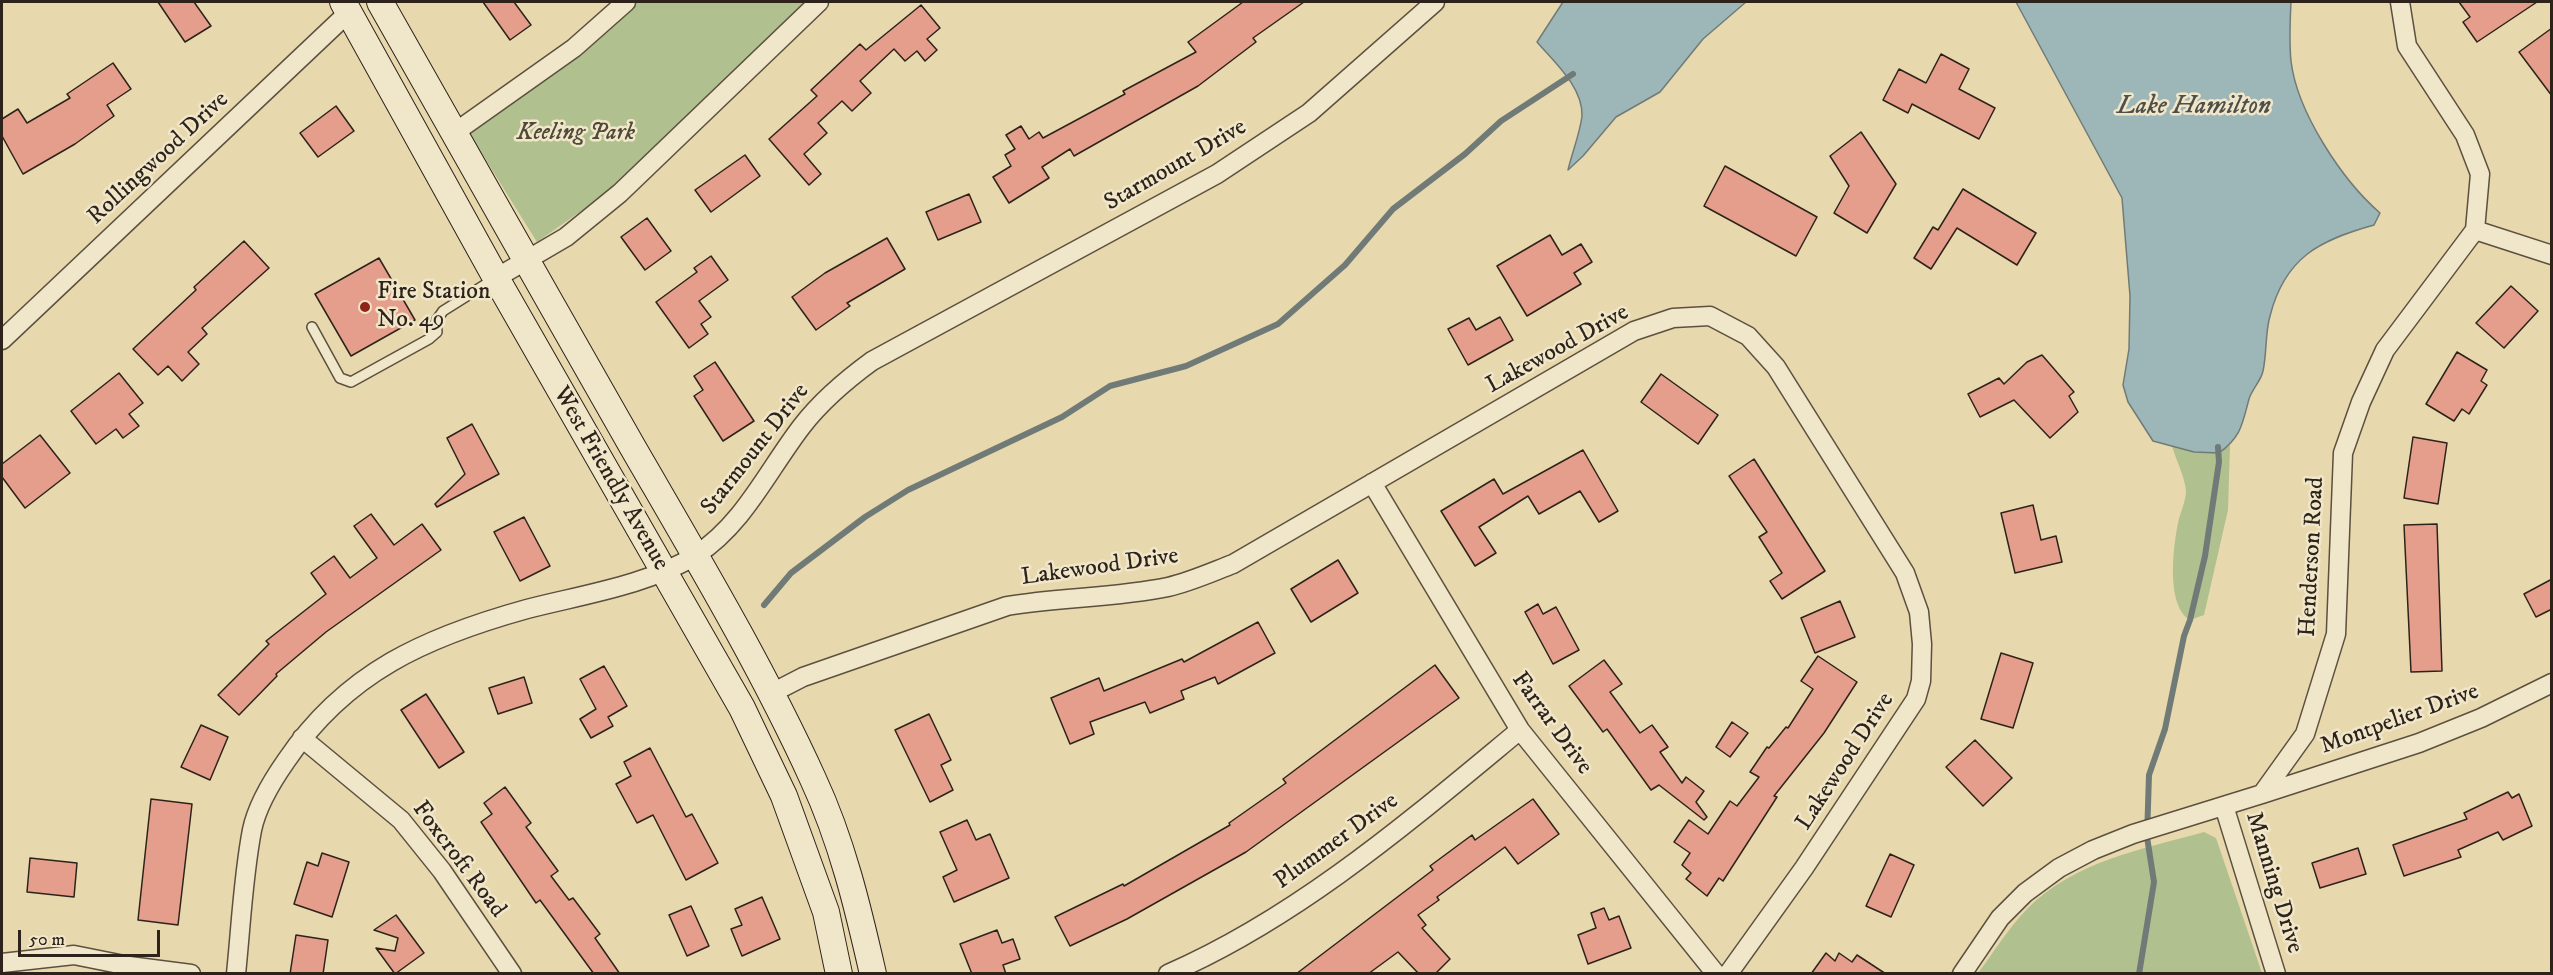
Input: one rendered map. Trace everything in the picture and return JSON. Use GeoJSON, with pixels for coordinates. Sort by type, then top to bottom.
{"type":"FeatureCollection","features":[{"type":"Feature","properties":{"kind":"main road","name":"West Friendly Avenue"},"geometry":{"type":"LineString","coordinates":[[380,2],[695,555],[770,694],[814,781],[841,853],[860,914],[873,974]]}},
{"type":"Feature","properties":{"kind":"main road","name":"West Friendly Avenue"},"geometry":{"type":"LineString","coordinates":[[346,7],[496,278],[742,708],[784,796],[826,912],[839,974]]}},
{"type":"Feature","properties":{"kind":"street"},"geometry":{"type":"LineString","coordinates":[[454,133],[574,48],[626,2]]}},
{"type":"Feature","properties":{"kind":"street"},"geometry":{"type":"LineString","coordinates":[[496,278],[566,237],[620,193],[819,2]]}},
{"type":"Feature","properties":{"kind":"street","name":"Starmount Drive"},"geometry":{"type":"LineString","coordinates":[[236,974],[252,828],[272,782],[302,738],[337,699],[382,665],[441,637],[509,614],[664,572],[695,555],[735,521],[802,426],[844,381],[872,361],[1217,174],[1309,114],[1435,2]]}},
{"type":"Feature","properties":{"kind":"street"},"geometry":{"type":"LineString","coordinates":[[2400,2],[2407,46],[2465,135],[2480,174],[2475,230],[2552,255]]}},
{"type":"Feature","properties":{"kind":"street","name":"Rollingwood Drive"},"geometry":{"type":"LineString","coordinates":[[2,340],[346,7]]}},
{"type":"Feature","properties":{"kind":"street","name":"Henderson Road"},"geometry":{"type":"LineString","coordinates":[[2262,794],[2305,734],[2336,634],[2343,453],[2361,402],[2385,350],[2475,230]]}},
{"type":"Feature","properties":{"kind":"street","name":"Lakewood Drive"},"geometry":{"type":"LineString","coordinates":[[770,694],[803,677],[1006,606],[1040,600],[1143,591],[1170,586],[1233,564],[1634,331],[1673,318],[1710,316],[1748,336],[1776,367],[1905,573],[1919,612],[1921,681],[1916,699],[1894,736],[1728,974]]}},
{"type":"Feature","properties":{"kind":"street","name":"Farrar Drive"},"geometry":{"type":"LineString","coordinates":[[1372,483],[1520,730],[1716,974]]}},
{"type":"Feature","properties":{"kind":"street","name":"Montpelier Drive"},"geometry":{"type":"LineString","coordinates":[[2262,794],[2419,743],[2481,718],[2552,683]]}},
{"type":"Feature","properties":{"kind":"street","name":"Plummer Drive"},"geometry":{"type":"LineString","coordinates":[[1168,974],[1290,907],[1384,841],[1520,730]]}},
{"type":"Feature","properties":{"kind":"street","name":"Foxcroft Road"},"geometry":{"type":"LineString","coordinates":[[302,738],[401,820],[442,871],[512,974]]}},
{"type":"Feature","properties":{"kind":"street"},"geometry":{"type":"LineString","coordinates":[[1962,974],[2001,918],[2025,893],[2059,868],[2093,850],[2133,834],[2262,794]]}},
{"type":"Feature","properties":{"kind":"street","name":"Manning Drive"},"geometry":{"type":"LineString","coordinates":[[2223,806],[2276,974]]}},
{"type":"Feature","properties":{"kind":"street"},"geometry":{"type":"LineString","coordinates":[[2,963],[75,955],[129,966],[191,974]]}},
{"type":"Feature","properties":{"kind":"lane"},"geometry":{"type":"LineString","coordinates":[[312,327],[340,378],[351,382],[429,339],[437,332],[436,321],[443,311],[496,278]]}},
{"type":"Feature","properties":{"kind":"green space","name":"Keeling Park"},"geometry":{"type":"Polygon","coordinates":[[[636,2],[808,2],[618,185],[537,242],[469,133],[613,24],[636,2]]]}},
{"type":"Feature","properties":{"kind":"green space"},"geometry":{"type":"Polygon","coordinates":[[[2230,445],[2228,510],[2204,615],[2190,620],[2182,613],[2174,590],[2174,547],[2186,491],[2172,446],[2209,453],[2230,445]]]}},
{"type":"Feature","properties":{"kind":"green space"},"geometry":{"type":"Polygon","coordinates":[[[2204,832],[2216,838],[2262,973],[1978,973],[2021,915],[2047,892],[2067,879],[2088,868],[2134,851],[2204,832]]]}},
{"type":"Feature","properties":{"kind":"water"},"geometry":{"type":"Polygon","coordinates":[[[1563,2],[1746,2],[1703,39],[1660,92],[1616,117],[1568,170],[1581,123],[1581,105],[1573,85],[1537,42],[1563,2]]]}},
{"type":"Feature","properties":{"kind":"water","name":"Lake Hamilton"},"geometry":{"type":"Polygon","coordinates":[[[2016,2],[2291,2],[2291,61],[2302,102],[2323,144],[2337,164],[2380,213],[2374,225],[2337,237],[2307,254],[2285,279],[2268,323],[2262,375],[2250,395],[2240,430],[2219,453],[2194,452],[2153,441],[2128,402],[2123,385],[2129,349],[2130,296],[2122,198],[2016,2]]]}},
{"type":"Feature","properties":{"kind":"building"},"geometry":{"type":"Polygon","coordinates":[[[158,2],[194,2],[211,26],[185,42],[158,2]]]}},
{"type":"Feature","properties":{"kind":"building"},"geometry":{"type":"Polygon","coordinates":[[[483,2],[514,2],[531,25],[510,40],[483,2]]]}},
{"type":"Feature","properties":{"kind":"building"},"geometry":{"type":"Polygon","coordinates":[[[1243,2],[1304,2],[1253,38],[1256,42],[1198,86],[1074,156],[1070,149],[1042,167],[1049,178],[1009,203],[993,177],[1011,166],[1005,155],[1015,149],[1006,135],[1021,126],[1029,139],[1039,132],[1043,138],[1125,94],[1123,91],[1196,52],[1188,42],[1243,2]]]}},
{"type":"Feature","properties":{"kind":"building"},"geometry":{"type":"Polygon","coordinates":[[[2459,2],[2537,2],[2477,42],[2463,22],[2470,17],[2459,2]]]}},
{"type":"Feature","properties":{"kind":"building"},"geometry":{"type":"Polygon","coordinates":[[[921,5],[940,28],[927,39],[937,50],[925,61],[917,51],[905,61],[894,49],[860,81],[871,93],[852,111],[842,101],[818,123],[827,133],[804,154],[821,174],[809,185],[769,139],[817,96],[811,90],[860,44],[866,50],[921,5]]]}},
{"type":"Feature","properties":{"kind":"building"},"geometry":{"type":"Polygon","coordinates":[[[2552,28],[2552,96],[2519,52],[2552,28]]]}},
{"type":"Feature","properties":{"kind":"building"},"geometry":{"type":"Polygon","coordinates":[[[1941,54],[1969,69],[1959,89],[1995,108],[1979,139],[1912,104],[1908,113],[1883,100],[1899,69],[1926,83],[1941,54]]]}},
{"type":"Feature","properties":{"kind":"building"},"geometry":{"type":"Polygon","coordinates":[[[113,63],[131,89],[107,105],[114,116],[75,144],[23,174],[2,136],[2,119],[18,109],[27,123],[70,98],[67,94],[113,63]]]}},
{"type":"Feature","properties":{"kind":"building"},"geometry":{"type":"Polygon","coordinates":[[[336,106],[354,131],[318,157],[300,133],[336,106]]]}},
{"type":"Feature","properties":{"kind":"building"},"geometry":{"type":"Polygon","coordinates":[[[1861,132],[1896,184],[1867,233],[1834,213],[1849,186],[1830,156],[1861,132]]]}},
{"type":"Feature","properties":{"kind":"building"},"geometry":{"type":"Polygon","coordinates":[[[745,155],[760,176],[711,212],[695,190],[745,155]]]}},
{"type":"Feature","properties":{"kind":"building"},"geometry":{"type":"Polygon","coordinates":[[[1725,166],[1817,217],[1796,256],[1704,206],[1725,166]]]}},
{"type":"Feature","properties":{"kind":"building"},"geometry":{"type":"Polygon","coordinates":[[[1963,189],[2036,233],[2017,265],[1957,228],[1931,269],[1914,258],[1933,227],[1938,230],[1963,189]]]}},
{"type":"Feature","properties":{"kind":"building"},"geometry":{"type":"Polygon","coordinates":[[[969,194],[981,222],[938,240],[926,212],[969,194]]]}},
{"type":"Feature","properties":{"kind":"building"},"geometry":{"type":"Polygon","coordinates":[[[647,218],[671,251],[645,270],[621,237],[647,218]]]}},
{"type":"Feature","properties":{"kind":"building"},"geometry":{"type":"Polygon","coordinates":[[[1550,235],[1562,255],[1581,244],[1592,262],[1574,273],[1581,284],[1527,316],[1497,266],[1550,235]]]}},
{"type":"Feature","properties":{"kind":"building"},"geometry":{"type":"Polygon","coordinates":[[[887,238],[905,269],[847,303],[850,306],[816,330],[792,297],[825,273],[887,238]]]}},
{"type":"Feature","properties":{"kind":"building"},"geometry":{"type":"Polygon","coordinates":[[[244,241],[269,268],[202,328],[207,334],[188,352],[199,364],[182,381],[168,366],[158,375],[133,349],[196,290],[194,287],[244,241]]]}},
{"type":"Feature","properties":{"kind":"building"},"geometry":{"type":"Polygon","coordinates":[[[711,256],[728,280],[699,301],[711,317],[701,324],[708,334],[689,348],[656,302],[697,272],[694,268],[711,256]]]}},
{"type":"Feature","properties":{"kind":"building","name":"Fire Station No. 49"},"geometry":{"type":"Polygon","coordinates":[[[379,258],[415,320],[351,356],[315,294],[379,258]]]}},
{"type":"Feature","properties":{"kind":"building"},"geometry":{"type":"Polygon","coordinates":[[[2511,286],[2538,311],[2504,348],[2476,323],[2511,286]]]}},
{"type":"Feature","properties":{"kind":"building"},"geometry":{"type":"Polygon","coordinates":[[[1500,317],[1513,340],[1468,365],[1448,329],[1469,318],[1476,330],[1500,317]]]}},
{"type":"Feature","properties":{"kind":"building"},"geometry":{"type":"Polygon","coordinates":[[[2457,352],[2487,370],[2481,381],[2487,385],[2469,414],[2462,409],[2454,421],[2426,404],[2457,352]]]}},
{"type":"Feature","properties":{"kind":"building"},"geometry":{"type":"Polygon","coordinates":[[[2042,355],[2074,392],[2069,396],[2078,412],[2050,438],[2014,400],[1980,417],[1968,394],[1999,378],[2004,384],[2027,362],[2042,355]]]}},
{"type":"Feature","properties":{"kind":"building"},"geometry":{"type":"Polygon","coordinates":[[[715,362],[754,421],[723,441],[694,396],[703,390],[694,376],[715,362]]]}},
{"type":"Feature","properties":{"kind":"building"},"geometry":{"type":"Polygon","coordinates":[[[119,373],[143,403],[129,414],[139,426],[123,438],[116,429],[96,444],[71,411],[119,373]]]}},
{"type":"Feature","properties":{"kind":"building"},"geometry":{"type":"Polygon","coordinates":[[[1661,374],[1718,415],[1698,444],[1641,402],[1661,374]]]}},
{"type":"Feature","properties":{"kind":"building"},"geometry":{"type":"Polygon","coordinates":[[[472,424],[499,474],[437,507],[435,504],[465,474],[447,438],[472,424]]]}},
{"type":"Feature","properties":{"kind":"building"},"geometry":{"type":"Polygon","coordinates":[[[40,435],[70,473],[25,508],[2,477],[2,464],[40,435]]]}},
{"type":"Feature","properties":{"kind":"building"},"geometry":{"type":"Polygon","coordinates":[[[2413,437],[2447,443],[2438,504],[2404,498],[2413,437]]]}},
{"type":"Feature","properties":{"kind":"building"},"geometry":{"type":"Polygon","coordinates":[[[1583,450],[1618,511],[1599,522],[1580,491],[1539,514],[1528,496],[1479,527],[1496,553],[1475,566],[1441,511],[1494,479],[1503,494],[1583,450]]]}},
{"type":"Feature","properties":{"kind":"building"},"geometry":{"type":"Polygon","coordinates":[[[1754,459],[1825,571],[1782,599],[1770,581],[1782,573],[1759,537],[1767,532],[1729,476],[1754,459]]]}},
{"type":"Feature","properties":{"kind":"building"},"geometry":{"type":"Polygon","coordinates":[[[2033,505],[2041,540],[2056,536],[2062,562],[2015,573],[2001,513],[2033,505]]]}},
{"type":"Feature","properties":{"kind":"building"},"geometry":{"type":"Polygon","coordinates":[[[371,514],[394,545],[422,524],[441,550],[326,632],[276,674],[277,676],[239,715],[218,695],[269,644],[266,641],[326,594],[311,573],[334,556],[350,578],[377,558],[354,526],[371,514]]]}},
{"type":"Feature","properties":{"kind":"building"},"geometry":{"type":"Polygon","coordinates":[[[524,517],[550,566],[520,581],[494,532],[524,517]]]}},
{"type":"Feature","properties":{"kind":"building"},"geometry":{"type":"Polygon","coordinates":[[[2437,524],[2442,671],[2411,672],[2404,525],[2437,524]]]}},
{"type":"Feature","properties":{"kind":"building"},"geometry":{"type":"Polygon","coordinates":[[[1338,560],[1358,593],[1311,622],[1291,589],[1338,560]]]}},
{"type":"Feature","properties":{"kind":"building"},"geometry":{"type":"Polygon","coordinates":[[[2552,579],[2552,609],[2536,617],[2524,594],[2552,579]]]}},
{"type":"Feature","properties":{"kind":"building"},"geometry":{"type":"Polygon","coordinates":[[[1840,601],[1855,637],[1815,653],[1801,618],[1840,601]]]}},
{"type":"Feature","properties":{"kind":"building"},"geometry":{"type":"Polygon","coordinates":[[[1538,604],[1543,614],[1556,607],[1579,650],[1553,664],[1525,612],[1538,604]]]}},
{"type":"Feature","properties":{"kind":"building"},"geometry":{"type":"Polygon","coordinates":[[[1258,622],[1275,653],[1218,684],[1215,677],[1181,691],[1184,699],[1150,713],[1145,702],[1090,722],[1094,734],[1070,744],[1051,698],[1099,678],[1104,691],[1182,659],[1184,662],[1258,622]]]}},
{"type":"Feature","properties":{"kind":"building"},"geometry":{"type":"Polygon","coordinates":[[[2001,653],[2033,663],[2013,728],[1981,719],[2001,653]]]}},
{"type":"Feature","properties":{"kind":"building"},"geometry":{"type":"Polygon","coordinates":[[[1818,656],[1857,682],[1824,733],[1774,796],[1777,797],[1723,881],[1719,878],[1707,896],[1686,879],[1691,873],[1682,865],[1690,853],[1674,842],[1689,820],[1708,834],[1730,801],[1737,806],[1759,777],[1750,772],[1767,747],[1769,748],[1786,727],[1788,728],[1813,689],[1801,681],[1818,656]]]}},
{"type":"Feature","properties":{"kind":"building"},"geometry":{"type":"Polygon","coordinates":[[[1604,660],[1622,684],[1610,692],[1640,733],[1652,725],[1668,747],[1660,752],[1682,783],[1686,777],[1704,791],[1696,802],[1707,817],[1704,820],[1659,785],[1651,790],[1607,729],[1603,732],[1569,686],[1604,660]]]}},
{"type":"Feature","properties":{"kind":"building"},"geometry":{"type":"Polygon","coordinates":[[[1435,665],[1459,698],[1246,852],[1127,919],[1070,946],[1055,917],[1123,884],[1124,886],[1230,825],[1229,823],[1286,783],[1283,779],[1435,665]]]}},
{"type":"Feature","properties":{"kind":"building"},"geometry":{"type":"Polygon","coordinates":[[[604,666],[627,706],[608,717],[613,726],[591,738],[580,719],[596,709],[580,679],[604,666]]]}},
{"type":"Feature","properties":{"kind":"building"},"geometry":{"type":"Polygon","coordinates":[[[524,677],[532,703],[498,714],[489,688],[524,677]]]}},
{"type":"Feature","properties":{"kind":"building"},"geometry":{"type":"Polygon","coordinates":[[[426,694],[464,752],[439,768],[401,710],[426,694]]]}},
{"type":"Feature","properties":{"kind":"building"},"geometry":{"type":"Polygon","coordinates":[[[929,714],[951,760],[941,765],[953,790],[930,802],[895,730],[929,714]]]}},
{"type":"Feature","properties":{"kind":"building"},"geometry":{"type":"Polygon","coordinates":[[[1732,722],[1748,733],[1730,757],[1716,747],[1732,722]]]}},
{"type":"Feature","properties":{"kind":"building"},"geometry":{"type":"Polygon","coordinates":[[[201,725],[228,737],[210,780],[181,767],[201,725]]]}},
{"type":"Feature","properties":{"kind":"building"},"geometry":{"type":"Polygon","coordinates":[[[1975,740],[2012,778],[1983,806],[1946,767],[1975,740]]]}},
{"type":"Feature","properties":{"kind":"building"},"geometry":{"type":"Polygon","coordinates":[[[650,748],[686,817],[692,814],[718,863],[686,880],[653,815],[637,823],[616,784],[631,776],[624,762],[650,748]]]}},
{"type":"Feature","properties":{"kind":"building"},"geometry":{"type":"Polygon","coordinates":[[[505,787],[531,823],[526,827],[558,871],[551,876],[569,900],[573,898],[600,934],[595,938],[620,974],[594,974],[540,900],[536,903],[481,822],[492,814],[484,803],[505,787]]]}},
{"type":"Feature","properties":{"kind":"building"},"geometry":{"type":"Polygon","coordinates":[[[2508,792],[2512,798],[2519,794],[2532,826],[2503,840],[2498,832],[2458,850],[2461,857],[2404,876],[2393,845],[2467,819],[2464,813],[2508,792]]]}},
{"type":"Feature","properties":{"kind":"building"},"geometry":{"type":"Polygon","coordinates":[[[151,799],[192,804],[178,925],[138,920],[151,799]]]}},
{"type":"Feature","properties":{"kind":"building"},"geometry":{"type":"Polygon","coordinates":[[[1533,799],[1559,834],[1518,864],[1505,847],[1437,897],[1439,900],[1418,915],[1426,925],[1422,928],[1450,959],[1435,974],[1419,974],[1398,952],[1368,974],[1296,974],[1433,870],[1430,866],[1472,835],[1475,840],[1533,799]]]}},
{"type":"Feature","properties":{"kind":"building"},"geometry":{"type":"Polygon","coordinates":[[[967,820],[976,840],[990,834],[1009,878],[954,902],[943,877],[957,870],[940,832],[967,820]]]}},
{"type":"Feature","properties":{"kind":"building"},"geometry":{"type":"Polygon","coordinates":[[[2358,848],[2366,874],[2320,888],[2312,863],[2358,848]]]}},
{"type":"Feature","properties":{"kind":"building"},"geometry":{"type":"Polygon","coordinates":[[[322,853],[349,862],[332,917],[294,904],[307,862],[318,866],[322,853]]]}},
{"type":"Feature","properties":{"kind":"building"},"geometry":{"type":"Polygon","coordinates":[[[1890,854],[1914,865],[1891,917],[1866,906],[1890,854]]]}},
{"type":"Feature","properties":{"kind":"building"},"geometry":{"type":"Polygon","coordinates":[[[30,858],[77,863],[74,897],[27,892],[30,858]]]}},
{"type":"Feature","properties":{"kind":"building"},"geometry":{"type":"Polygon","coordinates":[[[762,897],[780,939],[742,956],[731,929],[742,925],[735,909],[762,897]]]}},
{"type":"Feature","properties":{"kind":"building"},"geometry":{"type":"Polygon","coordinates":[[[691,906],[709,946],[687,956],[669,915],[691,906]]]}},
{"type":"Feature","properties":{"kind":"building"},"geometry":{"type":"Polygon","coordinates":[[[1604,908],[1609,920],[1619,916],[1631,948],[1588,964],[1578,935],[1596,928],[1591,913],[1604,908]]]}},
{"type":"Feature","properties":{"kind":"building"},"geometry":{"type":"Polygon","coordinates":[[[396,915],[424,953],[395,974],[376,948],[395,951],[398,938],[374,930],[396,915]]]}},
{"type":"Feature","properties":{"kind":"building"},"geometry":{"type":"Polygon","coordinates":[[[997,930],[1002,943],[1013,939],[1020,959],[1003,965],[1006,974],[972,974],[960,944],[997,930]]]}},
{"type":"Feature","properties":{"kind":"building"},"geometry":{"type":"Polygon","coordinates":[[[296,935],[328,940],[323,974],[290,974],[296,935]]]}},
{"type":"Feature","properties":{"kind":"building"},"geometry":{"type":"Polygon","coordinates":[[[1826,953],[1835,961],[1839,953],[1852,962],[1857,955],[1886,974],[1811,974],[1826,953]]]}},
{"type":"Feature","properties":{"kind":"waterway"},"geometry":{"type":"LineString","coordinates":[[764,605],[791,573],[865,517],[908,490],[1062,417],[1110,386],[1186,366],[1278,324],[1345,265],[1393,209],[1465,154],[1501,121],[1573,74]]}},
{"type":"Feature","properties":{"kind":"waterway"},"geometry":{"type":"LineString","coordinates":[[2139,974],[2154,882],[2147,837],[2149,775],[2165,729],[2184,636],[2205,556],[2219,462],[2218,447]]}},
{"type":"Feature","properties":{"kind":"place","name":"Fire Station No. 49"},"geometry":{"type":"Point","coordinates":[365,307]}}]}
